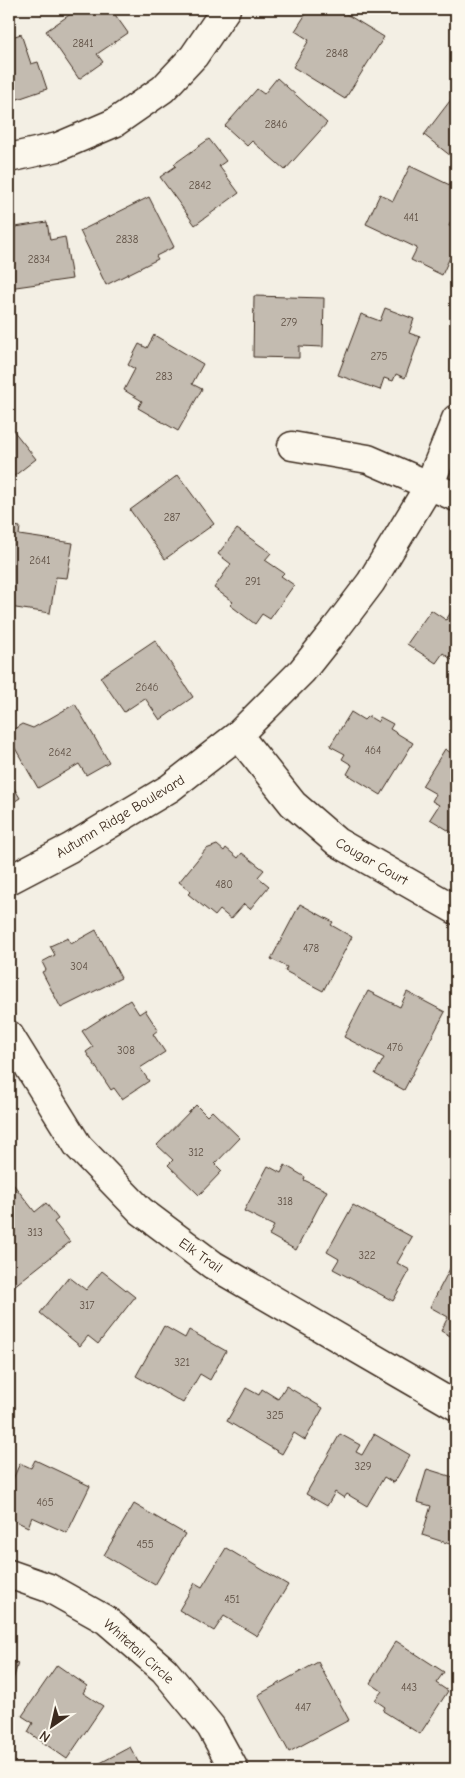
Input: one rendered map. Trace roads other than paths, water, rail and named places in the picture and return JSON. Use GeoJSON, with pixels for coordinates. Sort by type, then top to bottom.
{"type":"FeatureCollection","features":[{"type":"Feature","properties":{"kind":"street"},"geometry":{"type":"LineString","coordinates":[[9,158],[58,147],[114,123],[163,89],[194,56],[226,9]]}},
{"type":"Feature","properties":{"kind":"street","name":"Autumn Ridge Boulevard"},"geometry":{"type":"LineString","coordinates":[[9,880],[70,848],[170,788],[238,735],[302,671],[371,582],[428,486],[456,419]]}},
{"type":"Feature","properties":{"kind":"street"},"geometry":{"type":"LineString","coordinates":[[292,446],[368,459],[456,497]]}},
{"type":"Feature","properties":{"kind":"street","name":"Cougar Court"},"geometry":{"type":"LineString","coordinates":[[238,735],[293,804],[337,842],[456,910]]}},
{"type":"Feature","properties":{"kind":"street","name":"Elk Trail"},"geometry":{"type":"LineString","coordinates":[[9,1035],[78,1146],[141,1211],[213,1265],[456,1406]]}},
{"type":"Feature","properties":{"kind":"street","name":"Whitetail Circle"},"geometry":{"type":"LineString","coordinates":[[9,1574],[49,1588],[106,1620],[164,1670],[211,1727],[234,1769]]}}]}
